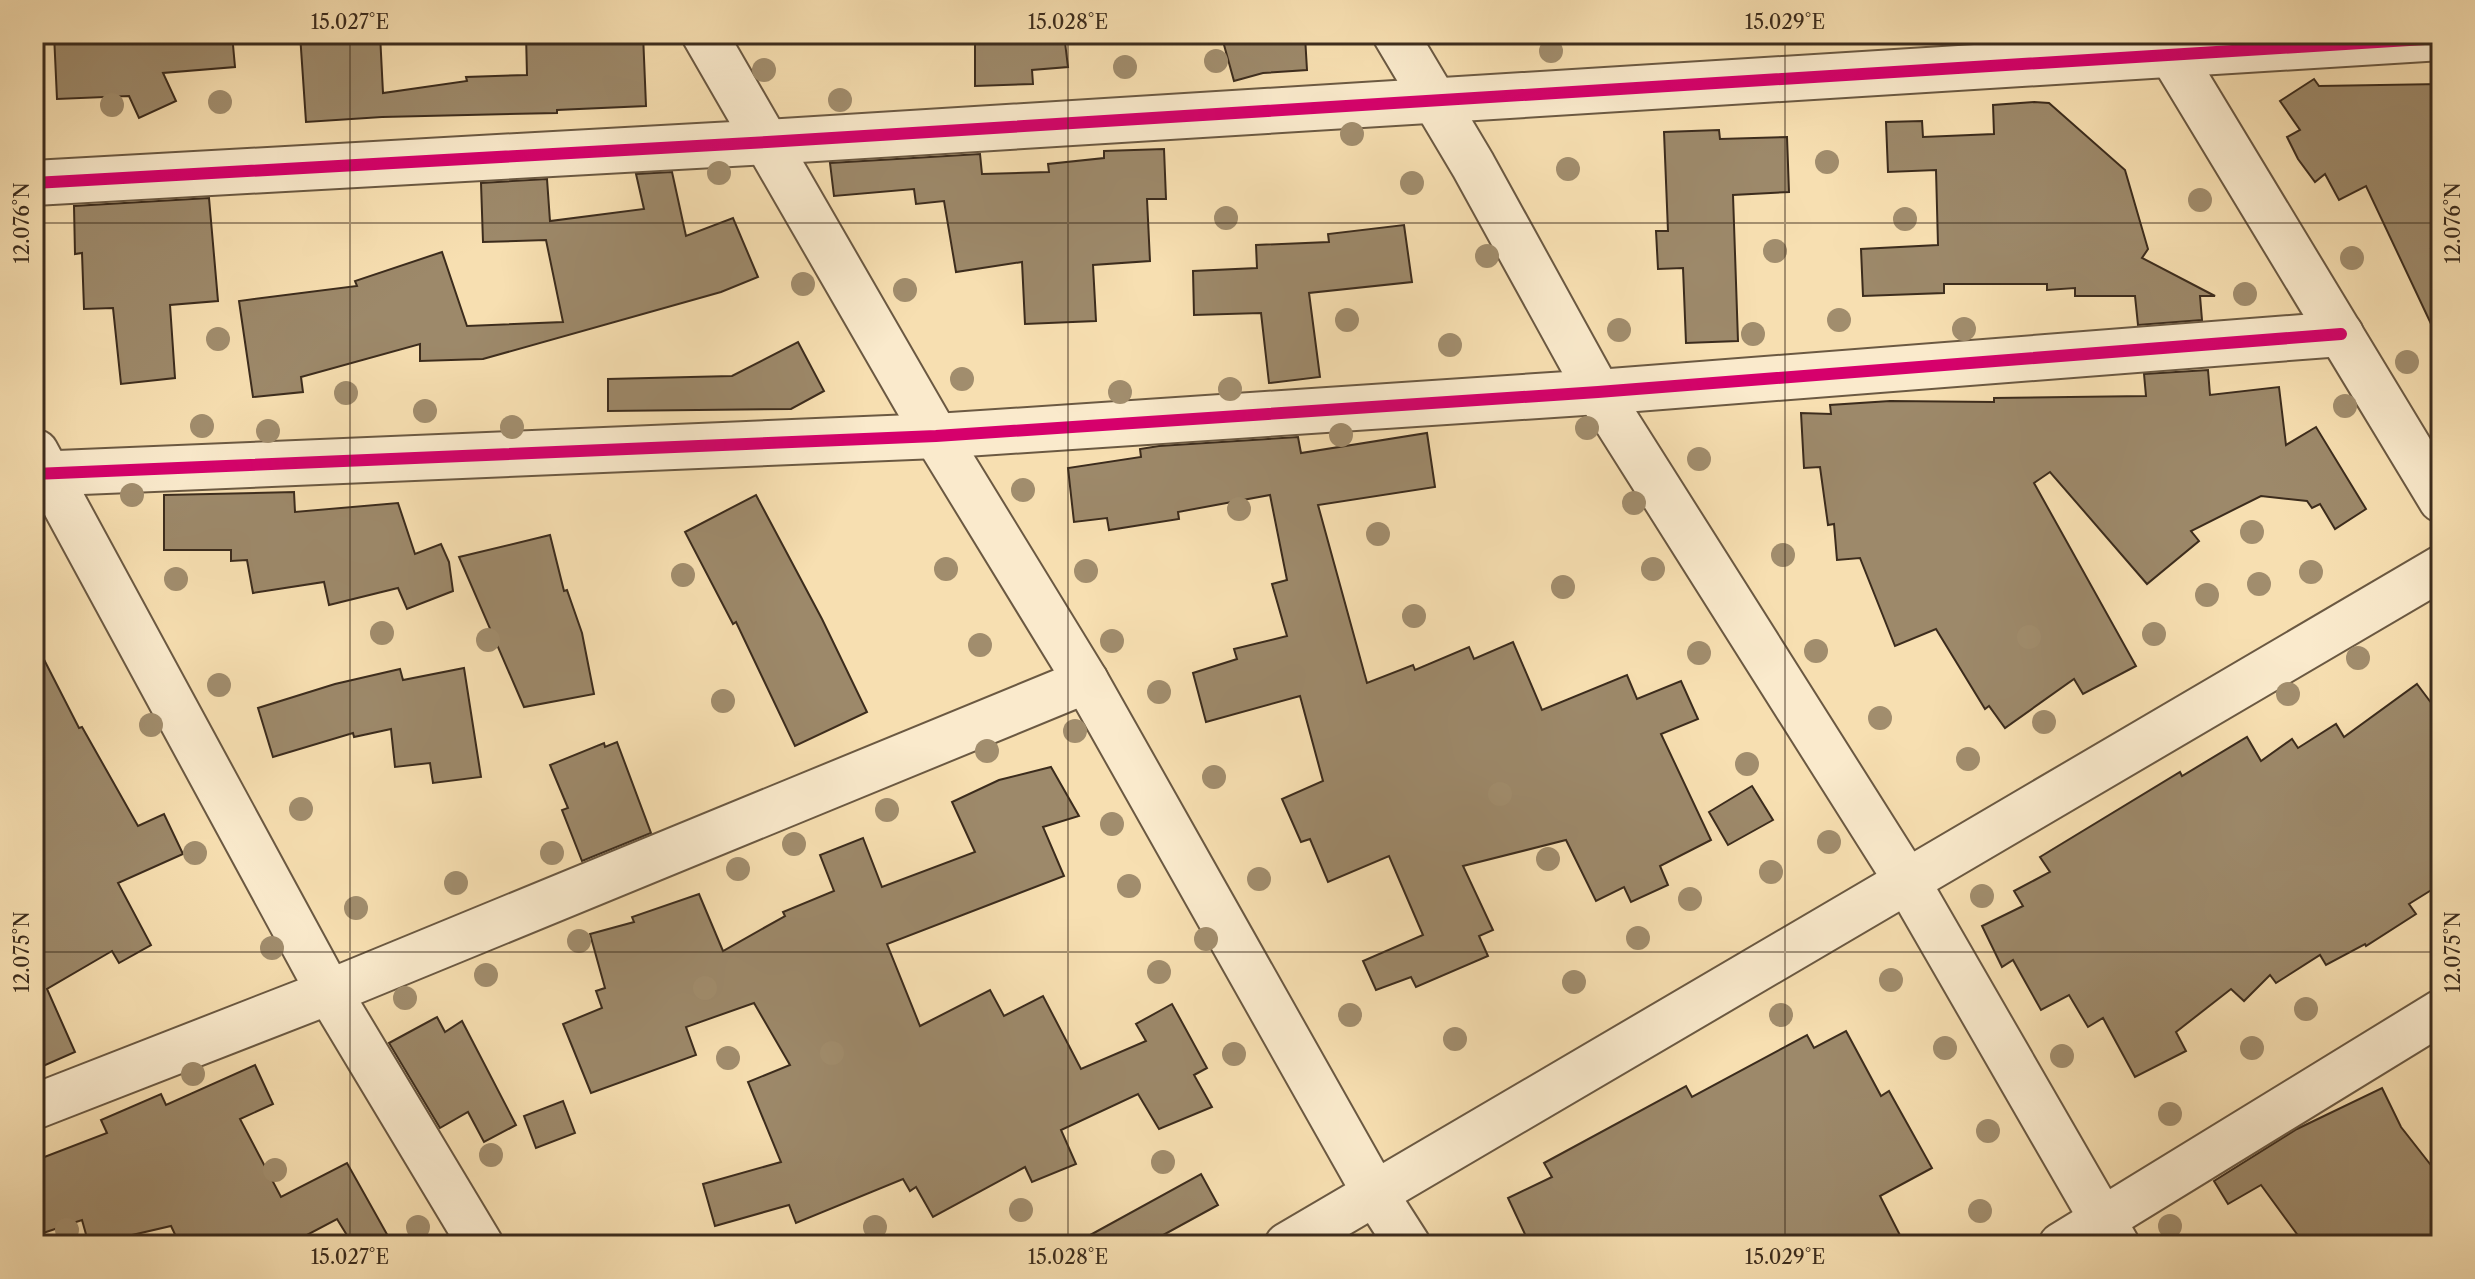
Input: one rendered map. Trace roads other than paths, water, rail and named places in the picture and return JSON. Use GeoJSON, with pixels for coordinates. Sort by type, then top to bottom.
{"type":"FeatureCollection","features":[{"type":"Feature","properties":{"kind":"street"},"geometry":{"type":"LineString","coordinates":[[704,34],[936,436],[1086,681],[1376,1195],[1408,1245]]}},
{"type":"Feature","properties":{"kind":"street"},"geometry":{"type":"LineString","coordinates":[[1395,34],[1598,392],[1907,881],[2110,1233]]}},
{"type":"Feature","properties":{"kind":"street"},"geometry":{"type":"LineString","coordinates":[[34,183],[767,142],[1434,99],[2165,44],[2441,38]]}},
{"type":"Feature","properties":{"kind":"street"},"geometry":{"type":"LineString","coordinates":[[2165,44],[2441,500]]}},
{"type":"Feature","properties":{"kind":"street"},"geometry":{"type":"LineString","coordinates":[[481,1245],[329,992],[39,465],[936,436],[1598,392],[2341,334]]}},
{"type":"Feature","properties":{"kind":"street"},"geometry":{"type":"LineString","coordinates":[[1287,1245],[2441,568]]}},
{"type":"Feature","properties":{"kind":"street"},"geometry":{"type":"LineString","coordinates":[[34,1107],[329,992],[1086,681]]}},
{"type":"Feature","properties":{"kind":"street"},"geometry":{"type":"LineString","coordinates":[[2061,1245],[2110,1233],[2441,1012]]}}]}
